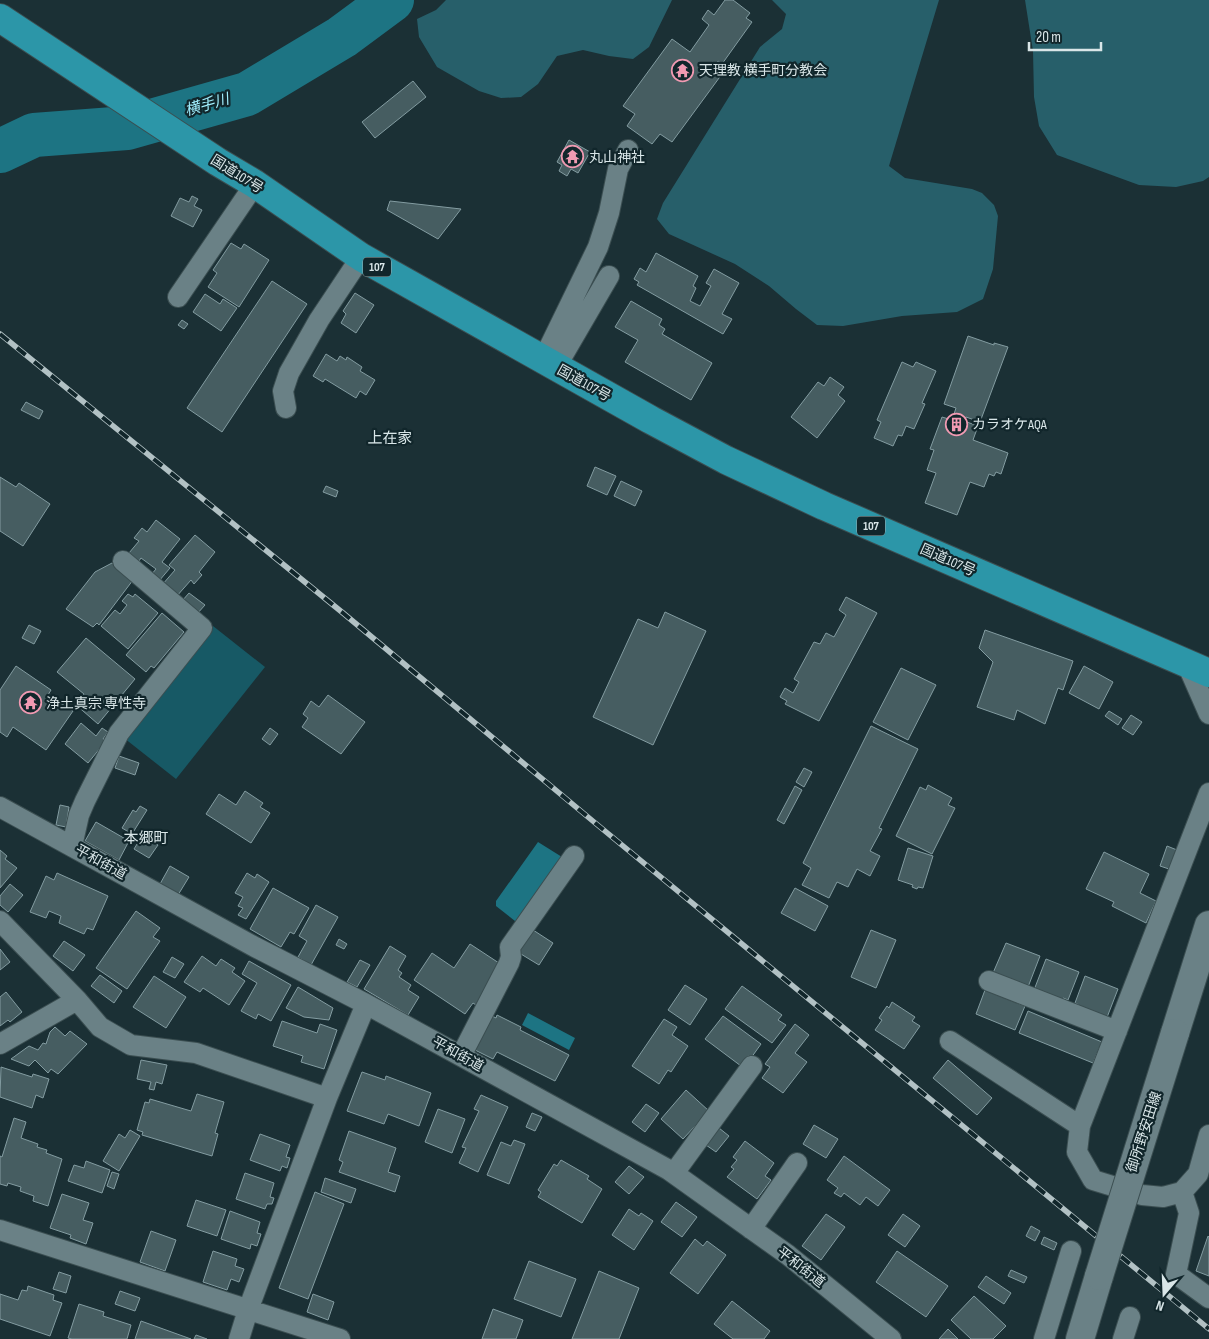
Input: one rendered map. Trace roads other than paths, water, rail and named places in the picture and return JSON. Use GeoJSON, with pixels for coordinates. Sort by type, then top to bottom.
{"type":"FeatureCollection","features":[{"type":"Feature","properties":{"kind":"highway","name":"国道107号"},"geometry":{"type":"LineString","coordinates":[[0,18],[218,162],[255,184],[361,257],[651,420],[726,460],[824,506],[1198,668]]}},
{"type":"Feature","properties":{"kind":"main road","name":"御所野安田線"},"geometry":{"type":"LineString","coordinates":[[1080,1339],[1209,925]]}},
{"type":"Feature","properties":{"kind":"street"},"geometry":{"type":"LineString","coordinates":[[550,363],[598,247],[609,213],[618,169],[628,150]]}},
{"type":"Feature","properties":{"kind":"street"},"geometry":{"type":"LineString","coordinates":[[178,297],[255,184]]}},
{"type":"Feature","properties":{"kind":"street"},"geometry":{"type":"LineString","coordinates":[[286,408],[283,391],[289,373],[319,320],[361,257]]}},
{"type":"Feature","properties":{"kind":"street"},"geometry":{"type":"LineString","coordinates":[[550,363],[609,276]]}},
{"type":"Feature","properties":{"kind":"street"},"geometry":{"type":"LineString","coordinates":[[72,846],[79,815],[119,733],[202,628],[123,561]]}},
{"type":"Feature","properties":{"kind":"street"},"geometry":{"type":"LineString","coordinates":[[1198,668],[1209,714]]}},
{"type":"Feature","properties":{"kind":"street"},"geometry":{"type":"LineString","coordinates":[[1209,793],[1080,1126],[1077,1152],[1093,1180],[1142,1195],[1163,1197],[1182,1192],[1198,1174],[1209,1135]]}},
{"type":"Feature","properties":{"kind":"street","name":"平和街道"},"geometry":{"type":"LineString","coordinates":[[0,807],[255,947],[366,1004],[674,1173],[788,1255],[891,1339]]}},
{"type":"Feature","properties":{"kind":"street"},"geometry":{"type":"LineString","coordinates":[[461,1056],[509,963],[511,956],[510,947],[574,856]]}},
{"type":"Feature","properties":{"kind":"street"},"geometry":{"type":"LineString","coordinates":[[0,921],[77,1000],[100,1027],[130,1045],[196,1053],[327,1098]]}},
{"type":"Feature","properties":{"kind":"street"},"geometry":{"type":"LineString","coordinates":[[989,981],[1117,1031]]}},
{"type":"Feature","properties":{"kind":"street"},"geometry":{"type":"LineString","coordinates":[[0,1044],[77,1000]]}},
{"type":"Feature","properties":{"kind":"street"},"geometry":{"type":"LineString","coordinates":[[239,1339],[327,1098],[366,1004]]}},
{"type":"Feature","properties":{"kind":"street"},"geometry":{"type":"LineString","coordinates":[[950,1041],[1080,1126]]}},
{"type":"Feature","properties":{"kind":"street"},"geometry":{"type":"LineString","coordinates":[[674,1173],[752,1066]]}},
{"type":"Feature","properties":{"kind":"street"},"geometry":{"type":"LineString","coordinates":[[751,1229],[797,1163]]}},
{"type":"Feature","properties":{"kind":"street"},"geometry":{"type":"LineString","coordinates":[[1182,1192],[1189,1213],[1176,1274],[1209,1298]]}},
{"type":"Feature","properties":{"kind":"street"},"geometry":{"type":"LineString","coordinates":[[0,1230],[340,1339]]}},
{"type":"Feature","properties":{"kind":"street"},"geometry":{"type":"LineString","coordinates":[[1044,1339],[1071,1251]]}},
{"type":"Feature","properties":{"kind":"street"},"geometry":{"type":"LineString","coordinates":[[1123,1339],[1130,1318]]}},
{"type":"Feature","properties":{"kind":"waterway","name":"横手川"},"geometry":{"type":"LineString","coordinates":[[0,151],[34,135],[127,128],[247,94],[342,37],[392,0]]}},
{"type":"Feature","properties":{"kind":"railway"},"geometry":{"type":"LineString","coordinates":[[0,334],[343,613],[1209,1329]]}},
{"type":"Feature","properties":{"kind":"place","name":"天理教 横手町分教会"},"geometry":{"type":"Point","coordinates":[683,70]}},
{"type":"Feature","properties":{"kind":"place","name":"丸山神社"},"geometry":{"type":"Point","coordinates":[573,157]}},
{"type":"Feature","properties":{"kind":"place","name":"カラオケAQA"},"geometry":{"type":"Point","coordinates":[956,424]}},
{"type":"Feature","properties":{"kind":"place","name":"浄土真宗 専性寺"},"geometry":{"type":"Point","coordinates":[30,703]}},
{"type":"Feature","properties":{"kind":"district","name":"上在家"},"geometry":{"type":"Point","coordinates":[390,438]}},
{"type":"Feature","properties":{"kind":"district","name":"本郷町"},"geometry":{"type":"Point","coordinates":[146,838]}}]}
